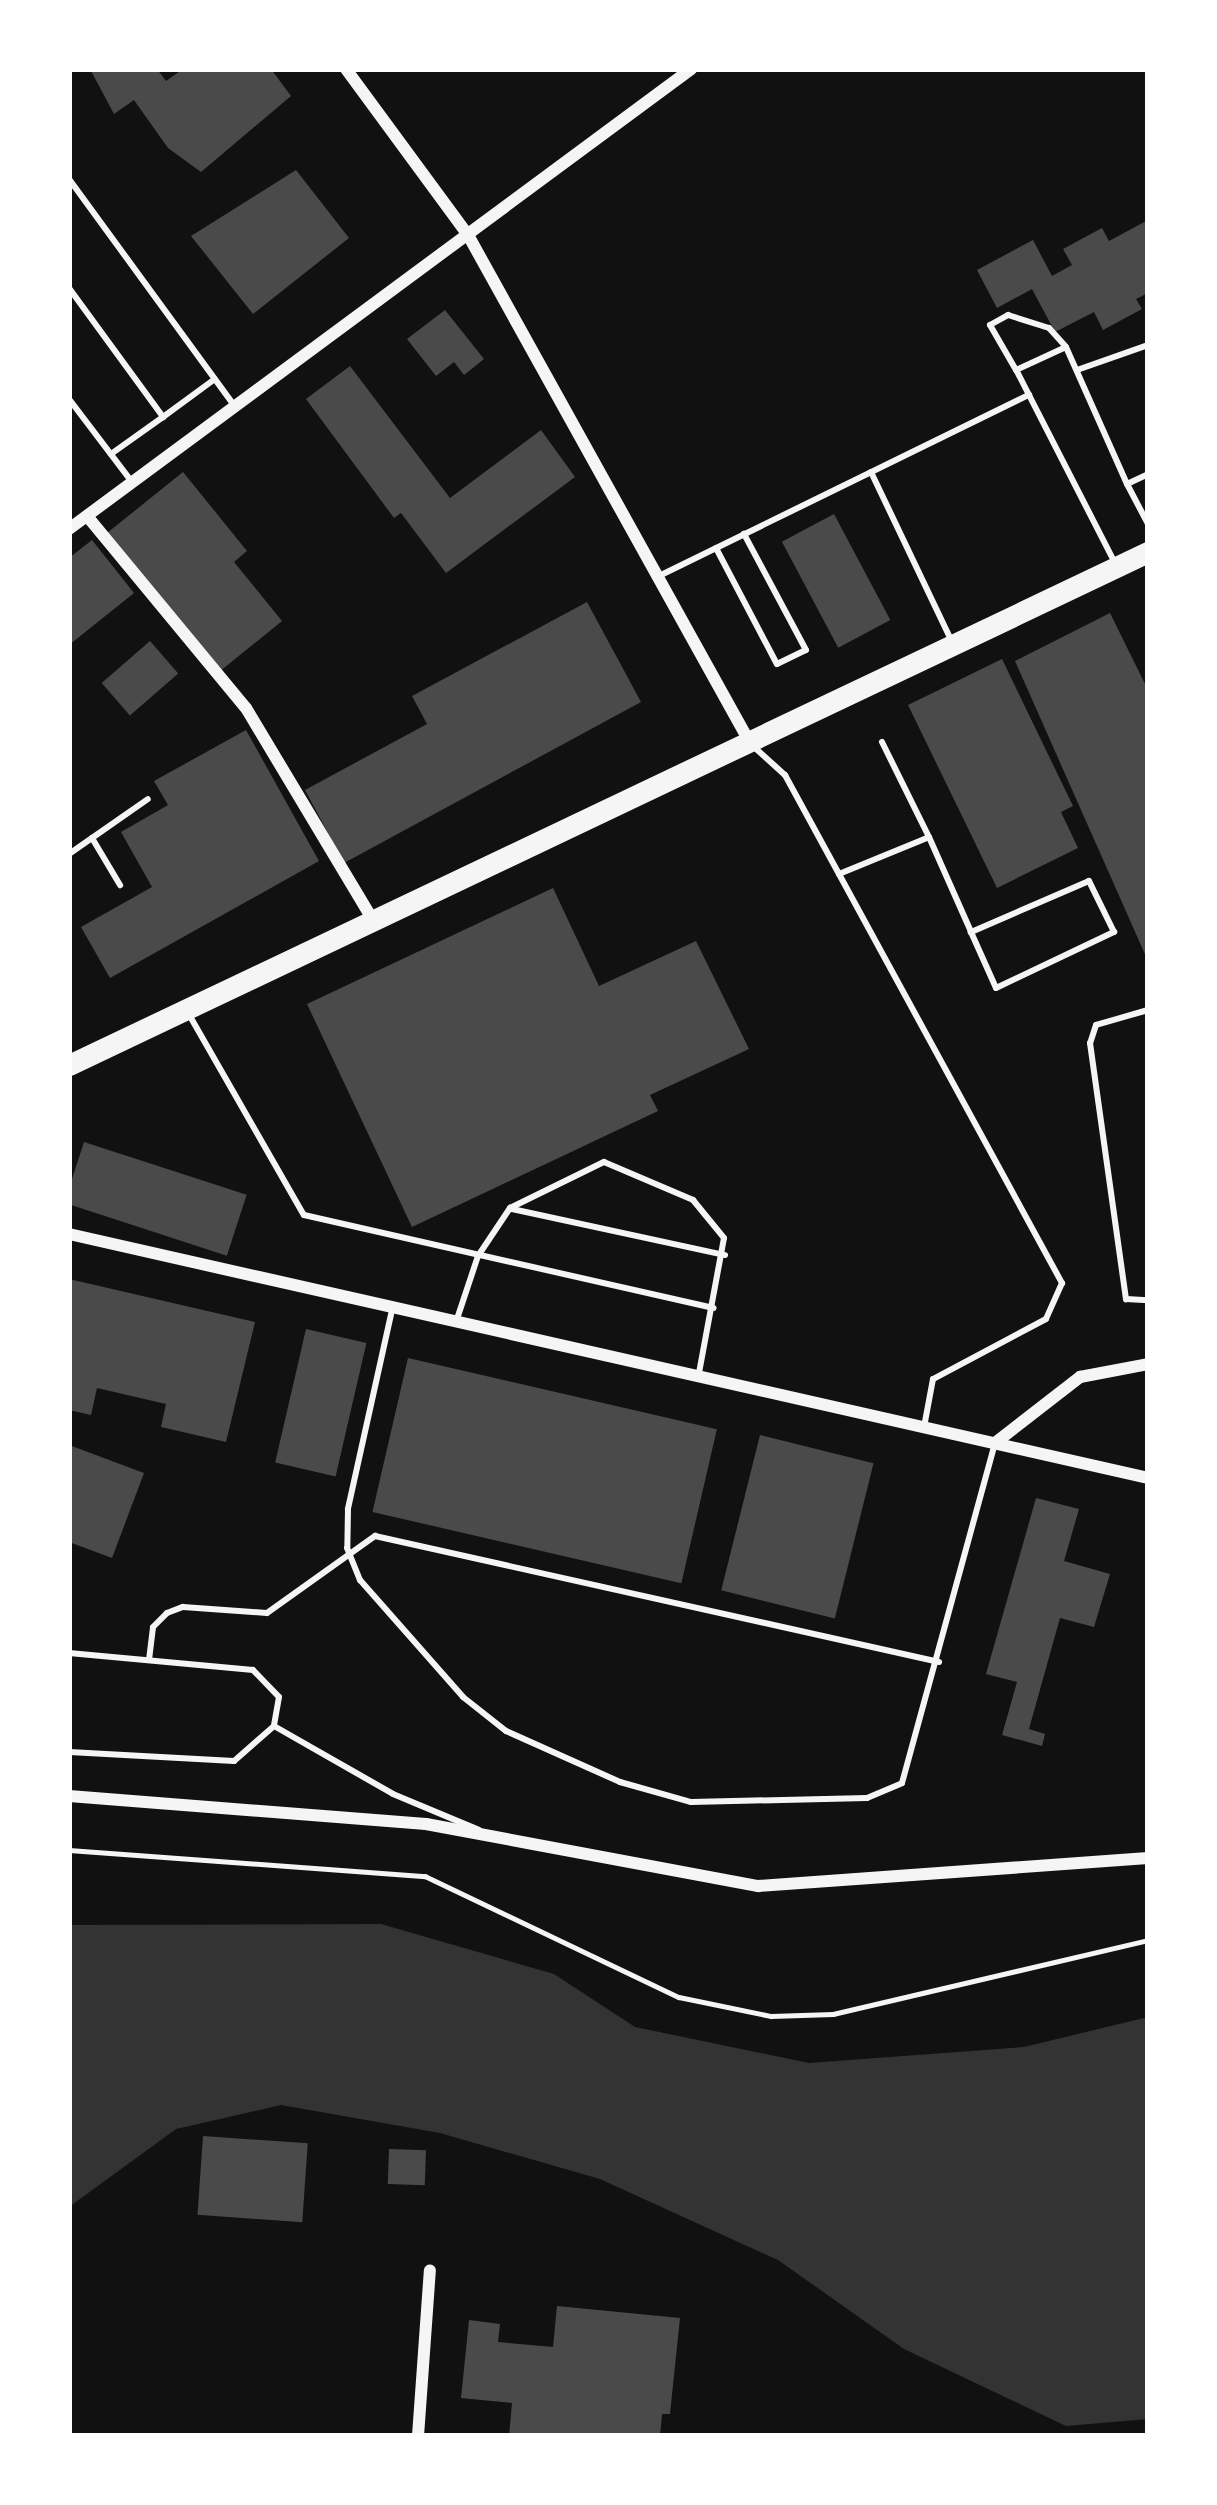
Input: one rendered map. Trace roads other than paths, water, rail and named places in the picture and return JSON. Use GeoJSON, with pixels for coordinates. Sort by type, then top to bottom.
{"type":"FeatureCollection","features":[{"type":"Feature","properties":{"kind":"highway"},"geometry":{"type":"LineString","coordinates":[[69,1066],[1148,552]]}},
{"type":"Feature","properties":{"kind":"street"},"geometry":{"type":"LineString","coordinates":[[346,69],[468,235],[750,743]]}},
{"type":"Feature","properties":{"kind":"street"},"geometry":{"type":"LineString","coordinates":[[69,530],[691,69]]}},
{"type":"Feature","properties":{"kind":"street"},"geometry":{"type":"LineString","coordinates":[[87,516],[246,708],[374,922]]}},
{"type":"Feature","properties":{"kind":"street"},"geometry":{"type":"LineString","coordinates":[[69,1234],[1148,1478]]}},
{"type":"Feature","properties":{"kind":"street"},"geometry":{"type":"LineString","coordinates":[[995,1443],[1080,1377],[1148,1364]]}},
{"type":"Feature","properties":{"kind":"street"},"geometry":{"type":"LineString","coordinates":[[69,1796],[494,1836],[758,1886],[1148,1858]]}},
{"type":"Feature","properties":{"kind":"street"},"geometry":{"type":"LineString","coordinates":[[418,2436],[430,2270]]}},
{"type":"Feature","properties":{"kind":"lane"},"geometry":{"type":"LineString","coordinates":[[69,179],[236,407]]}},
{"type":"Feature","properties":{"kind":"lane"},"geometry":{"type":"LineString","coordinates":[[69,288],[163,417]]}},
{"type":"Feature","properties":{"kind":"lane"},"geometry":{"type":"LineString","coordinates":[[1117,568],[990,325],[1008,315],[1049,328],[1066,347],[1148,524]]}},
{"type":"Feature","properties":{"kind":"lane"},"geometry":{"type":"LineString","coordinates":[[1077,370],[1148,345]]}},
{"type":"Feature","properties":{"kind":"lane"},"geometry":{"type":"LineString","coordinates":[[1016,370],[1066,347]]}},
{"type":"Feature","properties":{"kind":"lane"},"geometry":{"type":"LineString","coordinates":[[111,454],[215,379]]}},
{"type":"Feature","properties":{"kind":"lane"},"geometry":{"type":"LineString","coordinates":[[658,577],[1029,395]]}},
{"type":"Feature","properties":{"kind":"lane"},"geometry":{"type":"LineString","coordinates":[[69,399],[132,483]]}},
{"type":"Feature","properties":{"kind":"lane"},"geometry":{"type":"LineString","coordinates":[[871,472],[953,645]]}},
{"type":"Feature","properties":{"kind":"lane"},"geometry":{"type":"LineString","coordinates":[[1127,484],[1148,474]]}},
{"type":"Feature","properties":{"kind":"lane"},"geometry":{"type":"LineString","coordinates":[[716,548],[777,664],[806,650],[744,534]]}},
{"type":"Feature","properties":{"kind":"lane"},"geometry":{"type":"LineString","coordinates":[[882,742],[996,988],[1114,932],[1089,881],[971,932]]}},
{"type":"Feature","properties":{"kind":"lane"},"geometry":{"type":"LineString","coordinates":[[750,743],[785,775],[1062,1283],[1046,1319],[933,1379],[924,1426]]}},
{"type":"Feature","properties":{"kind":"lane"},"geometry":{"type":"LineString","coordinates":[[69,854],[148,799]]}},
{"type":"Feature","properties":{"kind":"lane"},"geometry":{"type":"LineString","coordinates":[[92,838],[120,885]]}},
{"type":"Feature","properties":{"kind":"lane"},"geometry":{"type":"LineString","coordinates":[[839,874],[929,838]]}},
{"type":"Feature","properties":{"kind":"lane"},"geometry":{"type":"LineString","coordinates":[[187,1010],[304,1215],[714,1308]]}},
{"type":"Feature","properties":{"kind":"lane"},"geometry":{"type":"LineString","coordinates":[[1148,1010],[1096,1025],[1090,1043],[1126,1299],[1148,1300]]}},
{"type":"Feature","properties":{"kind":"lane"},"geometry":{"type":"LineString","coordinates":[[456,1322],[478,1256],[510,1208],[604,1162],[693,1201],[720,1228],[725,1255],[699,1375]]}},
{"type":"Feature","properties":{"kind":"lane"},"geometry":{"type":"LineString","coordinates":[[510,1208],[725,1255]]}},
{"type":"Feature","properties":{"kind":"lane"},"geometry":{"type":"LineString","coordinates":[[392,1308],[348,1509],[347,1548],[395,1626],[506,1731],[620,1782],[691,1802],[896,1791],[912,1766],[995,1443]]}},
{"type":"Feature","properties":{"kind":"lane"},"geometry":{"type":"LineString","coordinates":[[149,1660],[153,1627],[167,1613],[183,1607],[267,1613],[347,1548],[375,1536],[939,1662]]}},
{"type":"Feature","properties":{"kind":"lane"},"geometry":{"type":"LineString","coordinates":[[69,1653],[254,1670],[279,1696],[274,1726],[234,1761],[69,1752]]}},
{"type":"Feature","properties":{"kind":"lane"},"geometry":{"type":"LineString","coordinates":[[274,1726],[393,1794],[494,1836]]}}]}
